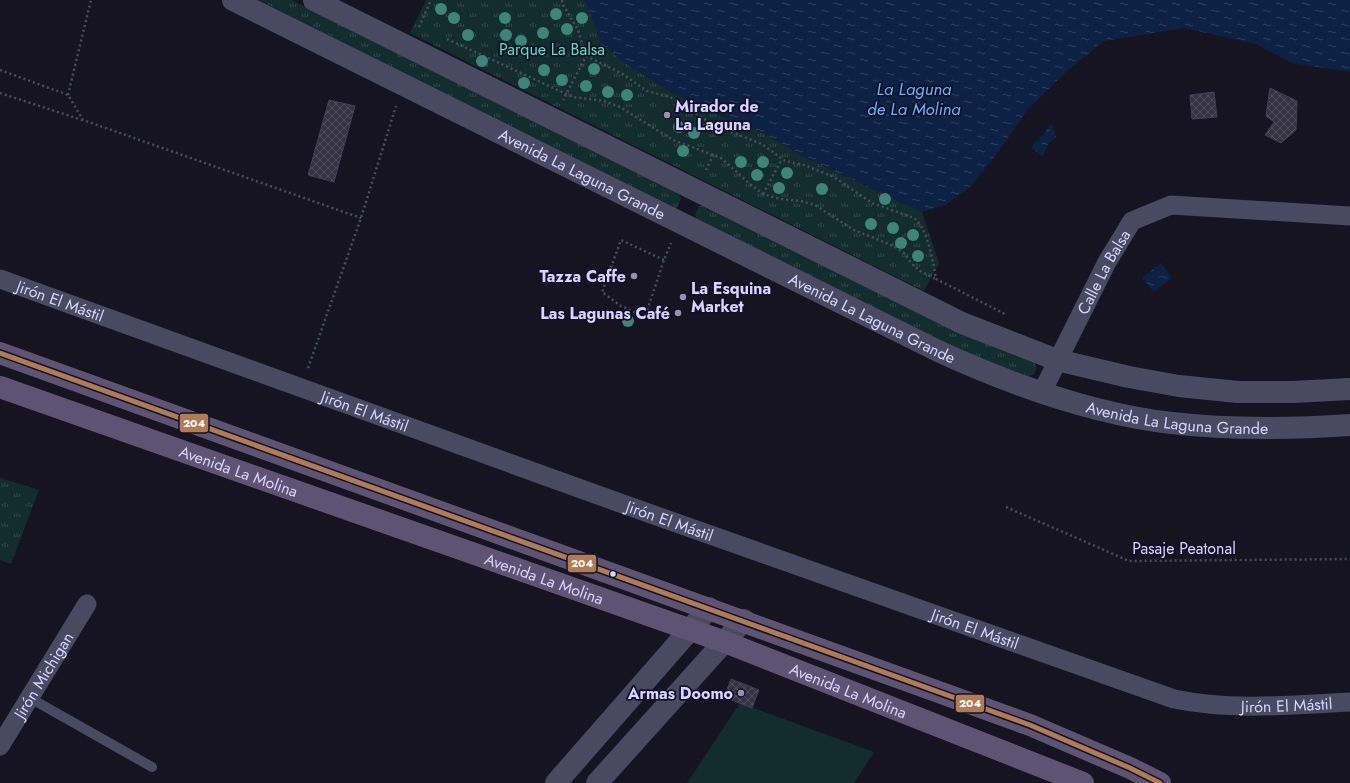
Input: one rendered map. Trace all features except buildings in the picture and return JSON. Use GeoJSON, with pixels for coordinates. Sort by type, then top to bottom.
{"type":"FeatureCollection","features":[{"type":"Feature","properties":{"kind":"main road","name":"Avenida La Molina"},"geometry":{"type":"LineString","coordinates":[[0,353],[744,620],[1030,725],[1130,768],[1160,783]]}},
{"type":"Feature","properties":{"kind":"main road"},"geometry":{"type":"LineString","coordinates":[[29,364],[184,451]]}},
{"type":"Feature","properties":{"kind":"main road","name":"Avenida La Molina"},"geometry":{"type":"LineString","coordinates":[[0,387],[725,642],[1083,783]]}},
{"type":"Feature","properties":{"kind":"street","name":"Avenida La Laguna Grande"},"geometry":{"type":"LineString","coordinates":[[233,0],[938,351],[987,373],[1042,392],[1114,412],[1171,423],[1231,428],[1294,429],[1350,425]]}},
{"type":"Feature","properties":{"kind":"street","name":"Avenida La Laguna Grande"},"geometry":{"type":"LineString","coordinates":[[314,0],[554,118],[962,323],[1057,360],[1129,377],[1179,386],[1238,392],[1293,392],[1350,389]]}},
{"type":"Feature","properties":{"kind":"street","name":"Calle La Balsa"},"geometry":{"type":"LineString","coordinates":[[1042,392],[1107,262],[1132,221],[1171,206],[1350,216]]}},
{"type":"Feature","properties":{"kind":"street","name":"Jirón El Mástil"},"geometry":{"type":"LineString","coordinates":[[0,279],[300,388],[1174,699],[1225,707],[1350,702]]}},
{"type":"Feature","properties":{"kind":"street","name":"Jirón Michigan"},"geometry":{"type":"LineString","coordinates":[[0,746],[87,604]]}},
{"type":"Feature","properties":{"kind":"street"},"geometry":{"type":"LineString","coordinates":[[556,783],[709,608]]}},
{"type":"Feature","properties":{"kind":"street"},"geometry":{"type":"LineString","coordinates":[[597,783],[744,620]]}},
{"type":"Feature","properties":{"kind":"lane"},"geometry":{"type":"LineString","coordinates":[[30,698],[152,767]]}},
{"type":"Feature","properties":{"kind":"path"},"geometry":{"type":"LineString","coordinates":[[68,95],[91,0]]}},
{"type":"Feature","properties":{"kind":"path"},"geometry":{"type":"LineString","coordinates":[[409,47],[432,0]]}},
{"type":"Feature","properties":{"kind":"path"},"geometry":{"type":"LineString","coordinates":[[554,118],[586,56],[578,30],[563,5],[562,0]]}},
{"type":"Feature","properties":{"kind":"path"},"geometry":{"type":"LineString","coordinates":[[418,27],[426,30]]}},
{"type":"Feature","properties":{"kind":"path"},"geometry":{"type":"LineString","coordinates":[[441,36],[566,94],[620,107],[673,140],[721,158],[763,194],[780,199],[801,201],[815,205],[854,230],[894,246],[904,253],[911,264],[920,271],[1012,317]]}},
{"type":"Feature","properties":{"kind":"path"},"geometry":{"type":"LineString","coordinates":[[586,56],[621,73],[647,91],[670,97],[683,104],[713,125],[762,144],[782,159],[819,170],[834,177],[872,203],[914,218],[920,223],[922,228],[936,279]]}},
{"type":"Feature","properties":{"kind":"path"},"geometry":{"type":"LineString","coordinates":[[0,70],[68,95],[83,120]]}},
{"type":"Feature","properties":{"kind":"path"},"geometry":{"type":"LineString","coordinates":[[300,388],[361,218],[403,84]]}},
{"type":"Feature","properties":{"kind":"path"},"geometry":{"type":"LineString","coordinates":[[0,93],[83,120],[361,218]]}},
{"type":"Feature","properties":{"kind":"path"},"geometry":{"type":"LineString","coordinates":[[705,173],[713,154]]}},
{"type":"Feature","properties":{"kind":"path"},"geometry":{"type":"LineString","coordinates":[[751,217],[782,159]]}},
{"type":"Feature","properties":{"kind":"path"},"geometry":{"type":"LineString","coordinates":[[664,260],[621,240],[602,292],[621,306],[645,317],[664,260],[674,237]]}},
{"type":"Feature","properties":{"kind":"path","name":"Pasaje Peatonal"},"geometry":{"type":"LineString","coordinates":[[1006,507],[1129,561],[1350,559]]}},
{"type":"Feature","properties":{"kind":"green space"},"geometry":{"type":"Polygon","coordinates":[[[259,0],[292,0],[679,194],[681,199],[677,208],[672,208],[259,0]]]}},
{"type":"Feature","properties":{"kind":"green space","name":"Parque La Balsa"},"geometry":{"type":"Polygon","coordinates":[[[426,0],[585,0],[669,91],[730,120],[767,135],[808,159],[922,212],[939,263],[924,291],[410,33],[426,0]]]}},
{"type":"Feature","properties":{"kind":"green space"},"geometry":{"type":"Polygon","coordinates":[[[699,206],[705,206],[1033,361],[1036,366],[1035,372],[1029,376],[988,362],[948,344],[698,220],[695,215],[699,206]]]}},
{"type":"Feature","properties":{"kind":"green space"},"geometry":{"type":"Polygon","coordinates":[[[0,478],[39,490],[11,564],[0,560],[0,478]]]}},
{"type":"Feature","properties":{"kind":"green space"},"geometry":{"type":"Polygon","coordinates":[[[740,703],[874,752],[854,783],[687,783],[740,703]]]}},
{"type":"Feature","properties":{"kind":"water","name":"La Laguna de La Molina"},"geometry":{"type":"Polygon","coordinates":[[[585,0],[1350,0],[1350,72],[1292,63],[1256,44],[1184,28],[1104,41],[1067,71],[1028,109],[996,155],[970,187],[945,205],[922,212],[808,159],[767,135],[730,120],[669,91],[620,60],[601,42],[585,0]]]}},
{"type":"Feature","properties":{"kind":"water"},"geometry":{"type":"Polygon","coordinates":[[[1051,123],[1056,137],[1048,144],[1043,157],[1031,147],[1044,134],[1051,123]]]}},
{"type":"Feature","properties":{"kind":"water"},"geometry":{"type":"Polygon","coordinates":[[[1161,263],[1172,278],[1154,292],[1142,278],[1161,263]]]}},
{"type":"Feature","properties":{"kind":"transit line","name":"204"},"geometry":{"type":"LineString","coordinates":[[0,353],[1030,725],[1130,768],[1160,783]]}},
{"type":"Feature","properties":{"kind":"place","name":"Mirador de La Laguna"},"geometry":{"type":"Point","coordinates":[667,115]}},
{"type":"Feature","properties":{"kind":"place","name":"Tazza Caffe"},"geometry":{"type":"Point","coordinates":[634,276]}},
{"type":"Feature","properties":{"kind":"place","name":"La Esquina Market"},"geometry":{"type":"Point","coordinates":[683,297]}},
{"type":"Feature","properties":{"kind":"place","name":"Las Lagunas Café"},"geometry":{"type":"Point","coordinates":[678,313]}},
{"type":"Feature","properties":{"kind":"place","name":"Armas Doomo"},"geometry":{"type":"Point","coordinates":[741,693]}}]}
